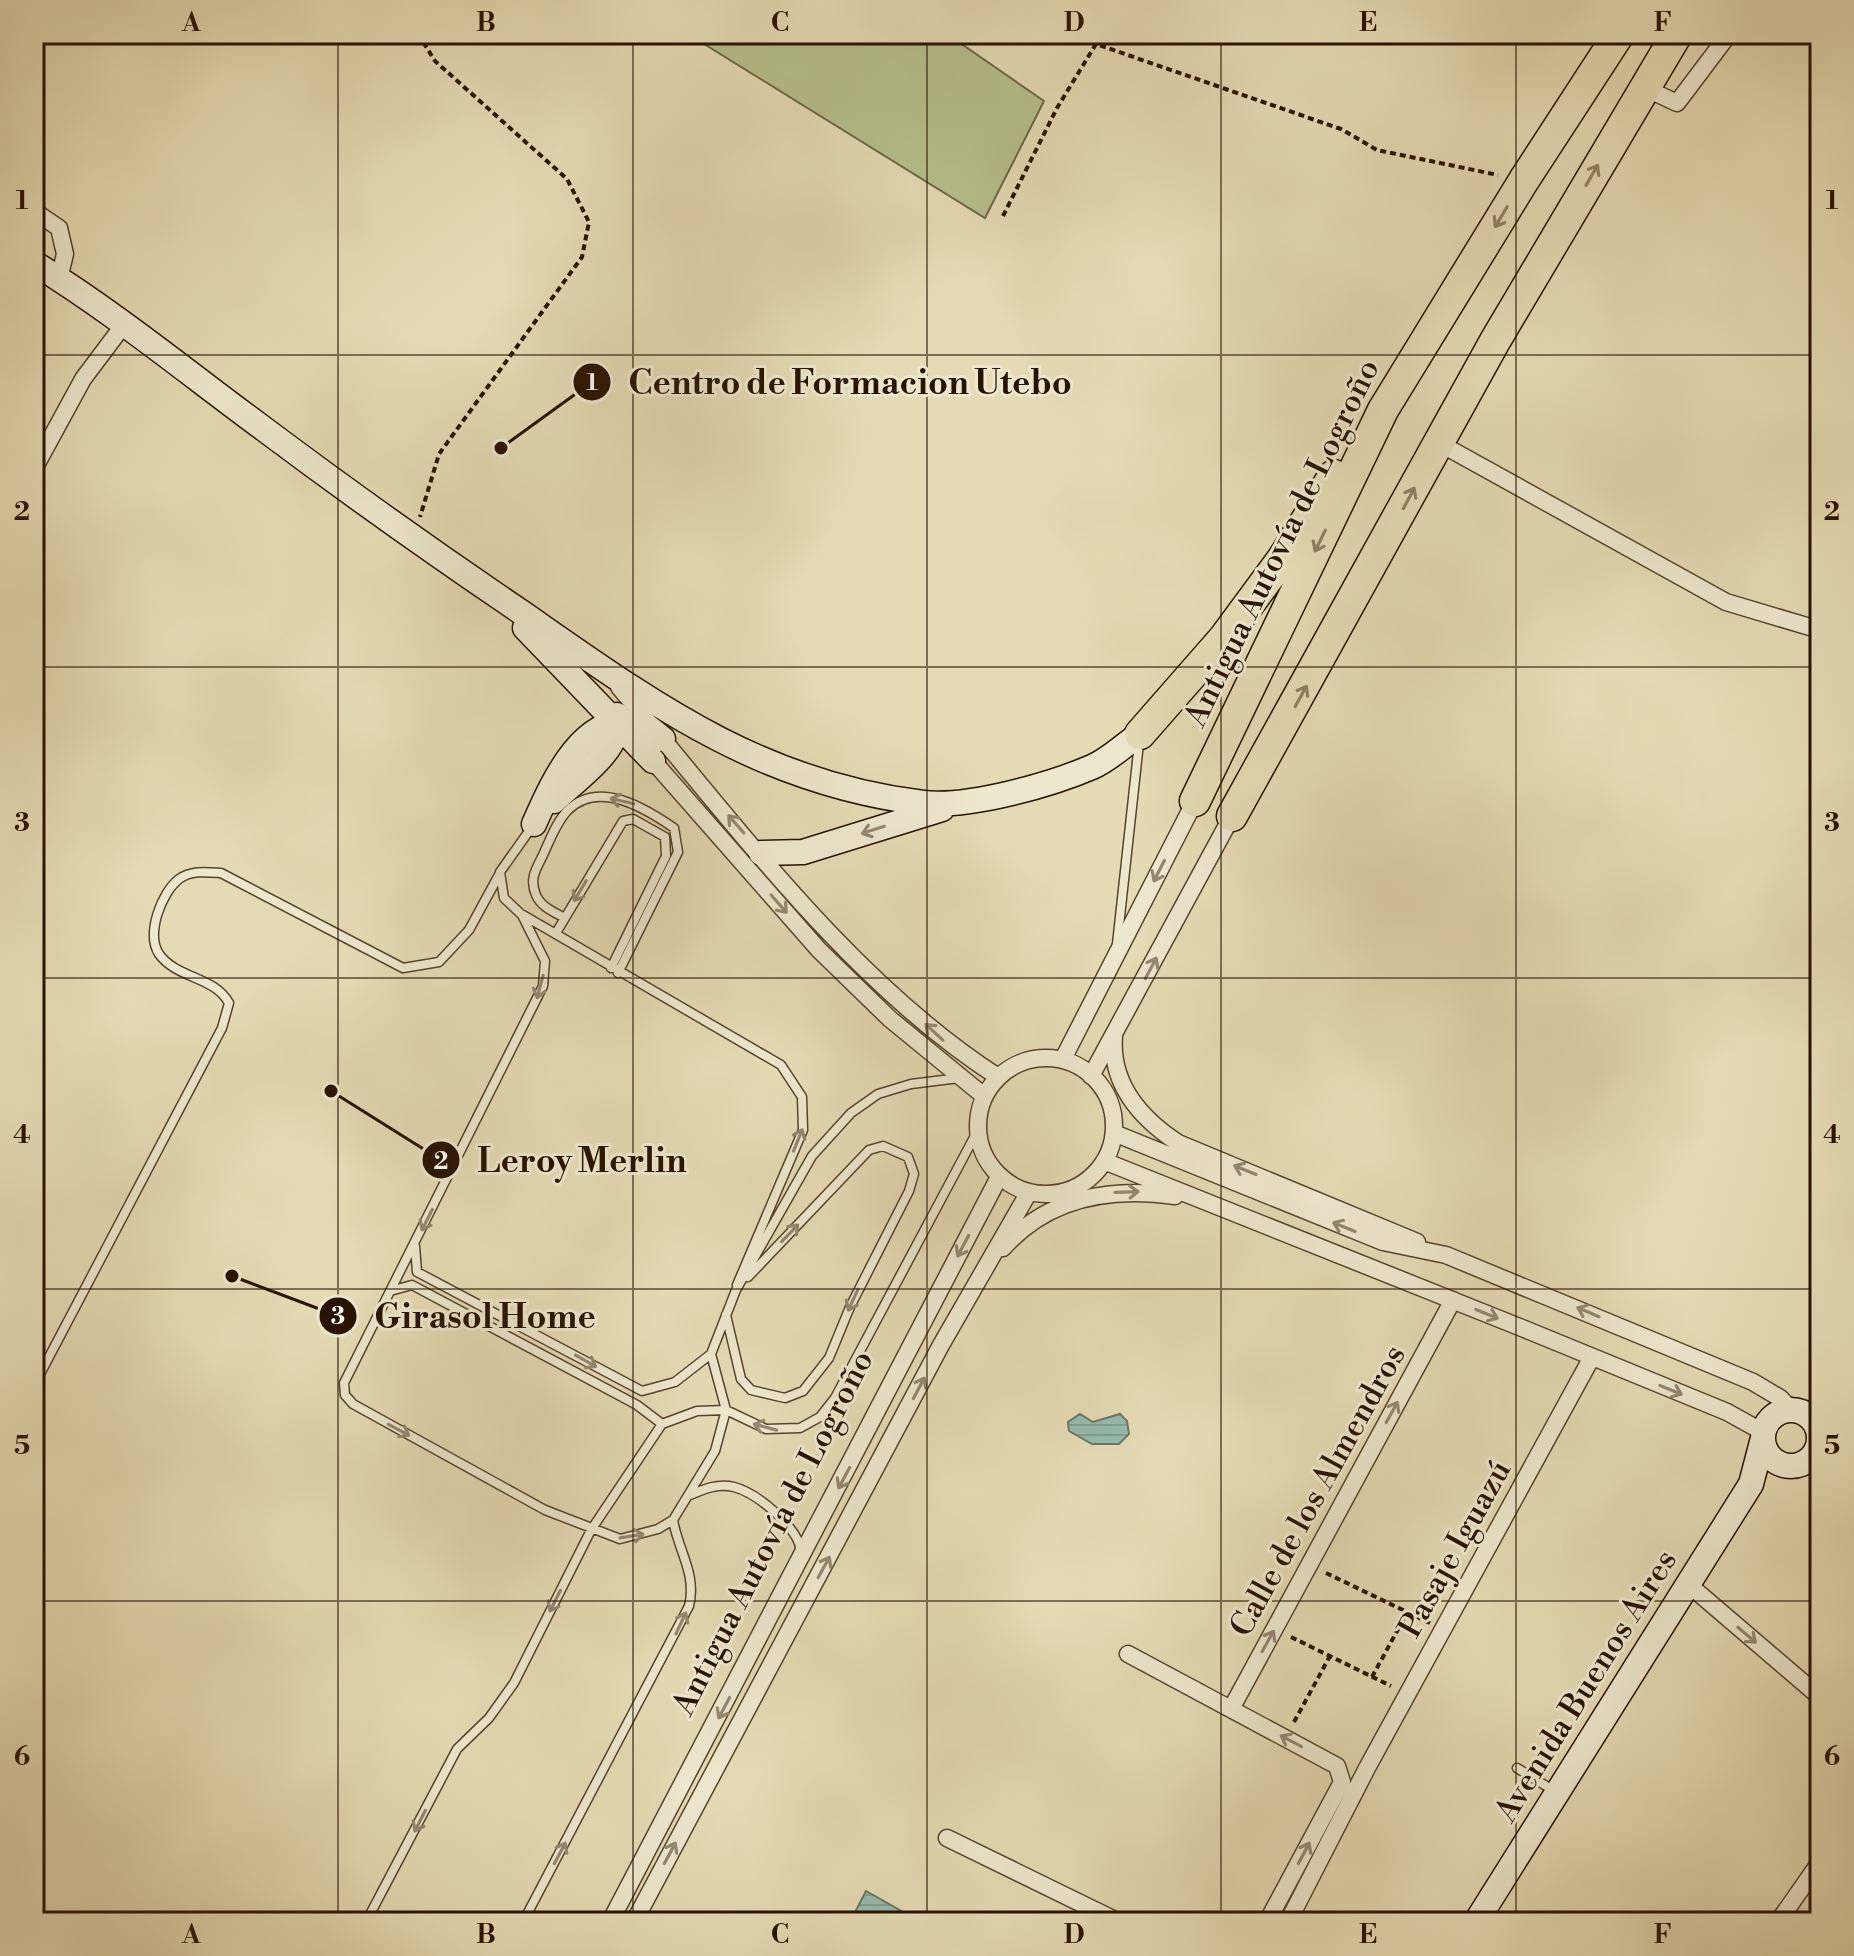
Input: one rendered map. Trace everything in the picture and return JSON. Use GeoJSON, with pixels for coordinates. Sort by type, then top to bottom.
{"type":"FeatureCollection","features":[{"type":"Feature","properties":{"kind":"highway","name":"Antigua Autovía de Logroño"},"geometry":{"type":"LineString","coordinates":[[1195,801],[1383,410],[1524,180],[1619,34]]}},
{"type":"Feature","properties":{"kind":"highway"},"geometry":{"type":"LineString","coordinates":[[1232,816],[1439,443],[1643,87],[1677,34]]}},
{"type":"Feature","properties":{"kind":"highway"},"geometry":{"type":"LineString","coordinates":[[1140,734],[1224,638],[1283,558],[1355,441],[1383,410]]}},
{"type":"Feature","properties":{"kind":"street"},"geometry":{"type":"LineString","coordinates":[[1643,87],[1677,103],[1729,34]]}},
{"type":"Feature","properties":{"kind":"street"},"geometry":{"type":"LineString","coordinates":[[34,211],[59,228],[65,254],[59,279]]}},
{"type":"Feature","properties":{"kind":"street"},"geometry":{"type":"LineString","coordinates":[[34,263],[125,323],[414,539],[607,673],[724,745],[812,780],[926,803],[974,798]]}},
{"type":"Feature","properties":{"kind":"street"},"geometry":{"type":"LineString","coordinates":[[34,469],[83,379],[125,323]]}},
{"type":"Feature","properties":{"kind":"street"},"geometry":{"type":"LineString","coordinates":[[1439,443],[1726,602],[1820,630]]}},
{"type":"Feature","properties":{"kind":"street"},"geometry":{"type":"LineString","coordinates":[[490,591],[619,724],[658,750],[761,853],[838,942],[947,1044],[998,1077]]}},
{"type":"Feature","properties":{"kind":"street"},"geometry":{"type":"LineString","coordinates":[[534,824],[571,783],[601,759],[619,724],[607,673]]}},
{"type":"Feature","properties":{"kind":"street"},"geometry":{"type":"LineString","coordinates":[[607,673],[658,750],[819,950],[890,1019],[984,1096]]}},
{"type":"Feature","properties":{"kind":"street"},"geometry":{"type":"LineString","coordinates":[[534,824],[548,793],[586,736],[589,707],[586,692]]}},
{"type":"Feature","properties":{"kind":"street"},"geometry":{"type":"LineString","coordinates":[[586,736],[619,724]]}},
{"type":"Feature","properties":{"kind":"street"},"geometry":{"type":"LineString","coordinates":[[761,853],[803,852],[974,798],[1095,766],[1140,734]]}},
{"type":"Feature","properties":{"kind":"street"},"geometry":{"type":"LineString","coordinates":[[601,759],[658,750]]}},
{"type":"Feature","properties":{"kind":"street","name":"Antigua Autovía de Logroño"},"geometry":{"type":"LineString","coordinates":[[1063,1059],[1195,801]]}},
{"type":"Feature","properties":{"kind":"street"},"geometry":{"type":"LineString","coordinates":[[1091,1076],[1232,816]]}},
{"type":"Feature","properties":{"kind":"street"},"geometry":{"type":"LineString","coordinates":[[1104,1161],[1727,1412],[1763,1435],[1771,1458],[1804,1462],[1818,1442],[1818,1429],[1805,1413],[1792,1410],[1765,1388],[1178,1143],[1153,1127],[1116,1074],[1114,1036]]}},
{"type":"Feature","properties":{"kind":"street"},"geometry":{"type":"LineString","coordinates":[[1063,1059],[1091,1076],[1112,1106],[1114,1133],[1104,1161],[1082,1186],[1061,1194],[1029,1192],[999,1177],[986,1160],[978,1130],[984,1096],[998,1077],[1028,1061],[1063,1059]]}},
{"type":"Feature","properties":{"kind":"street"},"geometry":{"type":"LineString","coordinates":[[1114,1133],[1383,1242],[1446,1255]]}},
{"type":"Feature","properties":{"kind":"street","name":"Antigua Autovía de Logroño"},"geometry":{"type":"LineString","coordinates":[[610,1922],[999,1177]]}},
{"type":"Feature","properties":{"kind":"street"},"geometry":{"type":"LineString","coordinates":[[989,1264],[1036,1219],[1072,1202],[1105,1193],[1137,1191],[1207,1202]]}},
{"type":"Feature","properties":{"kind":"street","name":"Antigua Autovía de Logroño"},"geometry":{"type":"LineString","coordinates":[[634,1922],[941,1345],[1029,1192]]}},
{"type":"Feature","properties":{"kind":"street","name":"Calle de los Almendros"},"geometry":{"type":"LineString","coordinates":[[1231,1709],[1453,1300]]}},
{"type":"Feature","properties":{"kind":"street","name":"Pasaje Iguazú"},"geometry":{"type":"LineString","coordinates":[[1288,1922],[1367,1768],[1592,1357]]}},
{"type":"Feature","properties":{"kind":"street"},"geometry":{"type":"LineString","coordinates":[[1763,1435],[1774,1415],[1792,1410]]}},
{"type":"Feature","properties":{"kind":"street","name":"Avenida Buenos Aires"},"geometry":{"type":"LineString","coordinates":[[1476,1922],[1751,1484],[1763,1435]]}},
{"type":"Feature","properties":{"kind":"street","name":"Avenida Buenos Aires"},"geometry":{"type":"LineString","coordinates":[[1751,1484],[1804,1462]]}},
{"type":"Feature","properties":{"kind":"street"},"geometry":{"type":"LineString","coordinates":[[1688,1584],[1820,1697]]}},
{"type":"Feature","properties":{"kind":"street"},"geometry":{"type":"LineString","coordinates":[[1128,1654],[1337,1766],[1342,1782],[1267,1922]]}},
{"type":"Feature","properties":{"kind":"street"},"geometry":{"type":"LineString","coordinates":[[947,1838],[1119,1922]]}},
{"type":"Feature","properties":{"kind":"street"},"geometry":{"type":"LineString","coordinates":[[1778,1922],[1820,1862]]}},
{"type":"Feature","properties":{"kind":"lane"},"geometry":{"type":"LineString","coordinates":[[1524,180],[1607,34]]}},
{"type":"Feature","properties":{"kind":"lane"},"geometry":{"type":"LineString","coordinates":[[1116,955],[1140,734]]}},
{"type":"Feature","properties":{"kind":"lane"},"geometry":{"type":"LineString","coordinates":[[565,918],[537,899],[533,886],[534,871],[567,812],[584,798],[604,797],[633,802],[674,828],[678,852],[615,970]]}},
{"type":"Feature","properties":{"kind":"lane"},"geometry":{"type":"LineString","coordinates":[[556,933],[623,821],[633,819],[665,837],[666,856],[615,970]]}},
{"type":"Feature","properties":{"kind":"lane"},"geometry":{"type":"LineString","coordinates":[[34,1410],[38,1378],[222,1028],[229,1003],[221,989],[173,967],[157,952],[153,925],[178,880],[198,871],[221,873],[403,968],[439,962],[469,930],[500,872],[534,824]]}},
{"type":"Feature","properties":{"kind":"lane"},"geometry":{"type":"LineString","coordinates":[[500,872],[504,898],[522,915],[781,1065],[802,1097],[803,1130],[739,1273],[736,1290]]}},
{"type":"Feature","properties":{"kind":"lane"},"geometry":{"type":"LineString","coordinates":[[522,915],[545,961],[543,986],[344,1383],[345,1395],[384,1423],[545,1510],[607,1536],[632,1538],[673,1520],[715,1451],[726,1410],[711,1354]]}},
{"type":"Feature","properties":{"kind":"lane"},"geometry":{"type":"LineString","coordinates":[[415,1245],[417,1272],[642,1391],[675,1382],[711,1354],[736,1290],[812,1156],[851,1113],[894,1087],[961,1078]]}},
{"type":"Feature","properties":{"kind":"lane"},"geometry":{"type":"LineString","coordinates":[[366,1922],[457,1749],[489,1718],[514,1683],[591,1530],[662,1424],[697,1411],[726,1410],[756,1426],[778,1430],[800,1428],[820,1417],[835,1398],[978,1130]]}},
{"type":"Feature","properties":{"kind":"lane"},"geometry":{"type":"LineString","coordinates":[[726,1315],[741,1379],[751,1390],[785,1398],[803,1391],[829,1358],[856,1295],[909,1191],[914,1174],[908,1157],[883,1146],[869,1150],[736,1290]]}},
{"type":"Feature","properties":{"kind":"lane"},"geometry":{"type":"LineString","coordinates":[[390,1291],[412,1285],[637,1405],[662,1424]]}},
{"type":"Feature","properties":{"kind":"lane"},"geometry":{"type":"LineString","coordinates":[[689,1495],[713,1486],[735,1487],[795,1530],[801,1559]]}},
{"type":"Feature","properties":{"kind":"lane"},"geometry":{"type":"LineString","coordinates":[[523,1922],[689,1606],[690,1571],[679,1548],[673,1520]]}},
{"type":"Feature","properties":{"kind":"lane"},"geometry":{"type":"LineString","coordinates":[[1517,1768],[1557,1793]]}},
{"type":"Feature","properties":{"kind":"path"},"geometry":{"type":"LineString","coordinates":[[414,539],[439,454],[582,257],[589,222],[567,179],[435,61],[418,34]]}},
{"type":"Feature","properties":{"kind":"path"},"geometry":{"type":"LineString","coordinates":[[1003,216],[1057,108],[1096,44],[1341,129],[1377,150],[1524,180]]}},
{"type":"Feature","properties":{"kind":"path"},"geometry":{"type":"LineString","coordinates":[[1309,1565],[1443,1630]]}},
{"type":"Feature","properties":{"kind":"path"},"geometry":{"type":"LineString","coordinates":[[1372,1677],[1408,1611]]}},
{"type":"Feature","properties":{"kind":"path"},"geometry":{"type":"LineString","coordinates":[[1274,1629],[1408,1695]]}},
{"type":"Feature","properties":{"kind":"path"},"geometry":{"type":"LineString","coordinates":[[1286,1738],[1330,1656]]}},
{"type":"Feature","properties":{"kind":"green space"},"geometry":{"type":"Polygon","coordinates":[[[688,34],[947,34],[1044,101],[985,218],[688,34]]]}},
{"type":"Feature","properties":{"kind":"water"},"geometry":{"type":"Polygon","coordinates":[[[1080,1414],[1093,1422],[1120,1414],[1127,1421],[1129,1434],[1119,1444],[1092,1444],[1069,1431],[1068,1422],[1080,1414]]]}},
{"type":"Feature","properties":{"kind":"water"},"geometry":{"type":"Polygon","coordinates":[[[866,1891],[903,1912],[898,1922],[869,1922],[854,1914],[866,1891]]]}},
{"type":"Feature","properties":{"kind":"place","name":"Centro de Formacion Utebo"},"geometry":{"type":"Point","coordinates":[501,448]}},
{"type":"Feature","properties":{"kind":"place","name":"Leroy Merlin"},"geometry":{"type":"Point","coordinates":[331,1091]}},
{"type":"Feature","properties":{"kind":"place","name":"Girasol Home"},"geometry":{"type":"Point","coordinates":[232,1276]}}]}
